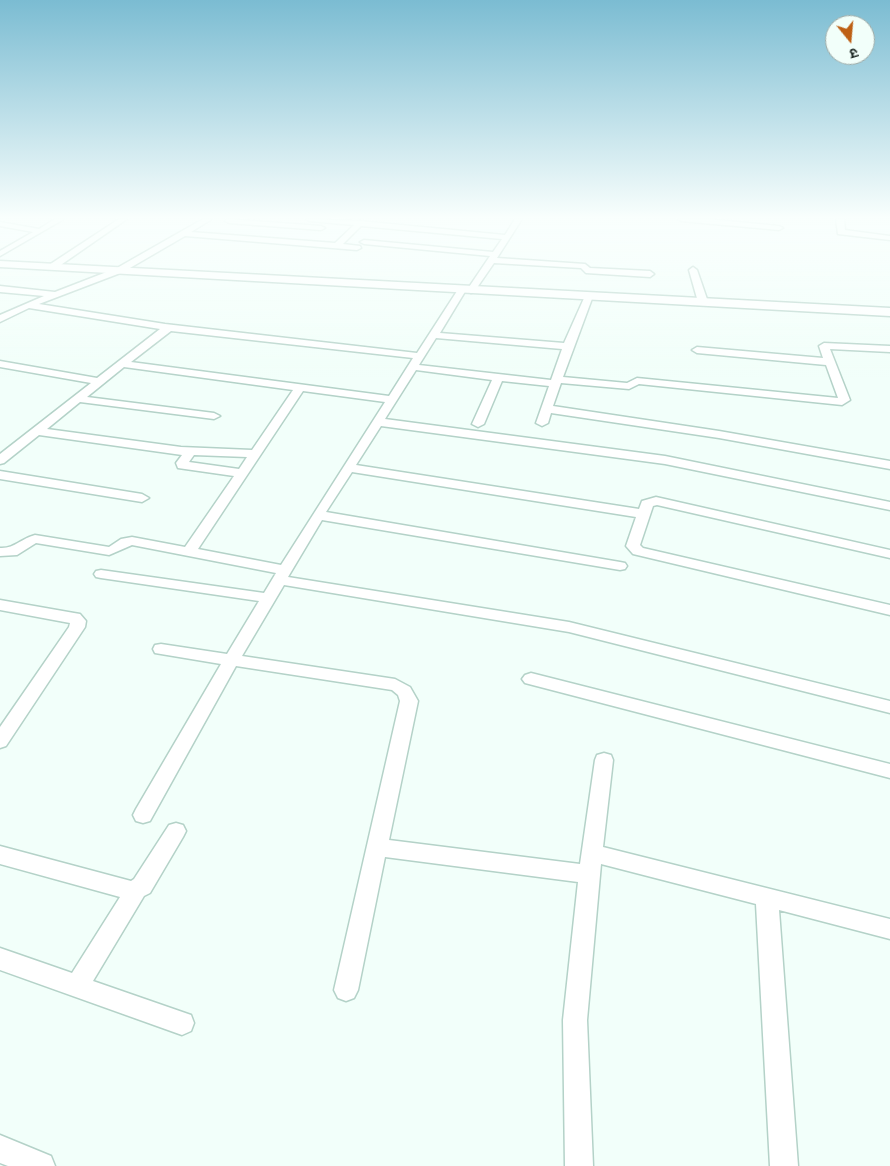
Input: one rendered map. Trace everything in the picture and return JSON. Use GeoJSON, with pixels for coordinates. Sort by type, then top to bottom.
{"type":"FeatureCollection","features":[{"type":"Feature","properties":{"kind":"main road"},"geometry":{"type":"LineString","coordinates":[[179,273],[890,312]]}},
{"type":"Feature","properties":{"kind":"street"},"geometry":{"type":"LineString","coordinates":[[0,319],[28,305],[111,273]]}},
{"type":"Feature","properties":{"kind":"street"},"geometry":{"type":"LineString","coordinates":[[143,816],[231,661],[318,515],[433,335],[479,273]]}},
{"type":"Feature","properties":{"kind":"street"},"geometry":{"type":"LineString","coordinates":[[641,273],[650,274]]}},
{"type":"Feature","properties":{"kind":"street"},"geometry":{"type":"LineString","coordinates":[[694,273],[703,302]]}},
{"type":"Feature","properties":{"kind":"street"},"geometry":{"type":"LineString","coordinates":[[0,289],[57,294]]}},
{"type":"Feature","properties":{"kind":"street"},"geometry":{"type":"LineString","coordinates":[[542,423],[568,346],[589,296]]}},
{"type":"Feature","properties":{"kind":"street"},"geometry":{"type":"LineString","coordinates":[[28,305],[169,327],[417,361],[498,377],[629,386],[637,381],[842,402],[844,400],[824,347],[827,345],[890,349]]}},
{"type":"Feature","properties":{"kind":"street"},"geometry":{"type":"LineString","coordinates":[[1,459],[80,399],[169,327]]}},
{"type":"Feature","properties":{"kind":"street"},"geometry":{"type":"LineString","coordinates":[[433,335],[568,346]]}},
{"type":"Feature","properties":{"kind":"street"},"geometry":{"type":"LineString","coordinates":[[697,350],[830,362]]}},
{"type":"Feature","properties":{"kind":"street"},"geometry":{"type":"LineString","coordinates":[[0,364],[101,382]]}},
{"type":"Feature","properties":{"kind":"street"},"geometry":{"type":"LineString","coordinates":[[122,364],[392,400]]}},
{"type":"Feature","properties":{"kind":"street"},"geometry":{"type":"LineString","coordinates":[[478,424],[498,377]]}},
{"type":"Feature","properties":{"kind":"street"},"geometry":{"type":"LineString","coordinates":[[189,552],[300,388]]}},
{"type":"Feature","properties":{"kind":"street"},"geometry":{"type":"LineString","coordinates":[[80,399],[214,416]]}},
{"type":"Feature","properties":{"kind":"street"},"geometry":{"type":"LineString","coordinates":[[548,408],[705,431],[890,465]]}},
{"type":"Feature","properties":{"kind":"street"},"geometry":{"type":"LineString","coordinates":[[378,422],[665,460],[890,506]]}},
{"type":"Feature","properties":{"kind":"street"},"geometry":{"type":"LineString","coordinates":[[38,431],[190,452],[255,454]]}},
{"type":"Feature","properties":{"kind":"street"},"geometry":{"type":"LineString","coordinates":[[190,452],[182,465],[242,473]]}},
{"type":"Feature","properties":{"kind":"street"},"geometry":{"type":"LineString","coordinates":[[348,468],[643,514]]}},
{"type":"Feature","properties":{"kind":"street"},"geometry":{"type":"LineString","coordinates":[[0,475],[142,498]]}},
{"type":"Feature","properties":{"kind":"street"},"geometry":{"type":"LineString","coordinates":[[890,554],[656,501],[646,504],[633,546],[635,550],[890,610]]}},
{"type":"Feature","properties":{"kind":"street"},"geometry":{"type":"LineString","coordinates":[[318,515],[620,566]]}},
{"type":"Feature","properties":{"kind":"street"},"geometry":{"type":"LineString","coordinates":[[0,552],[15,552],[34,539],[109,551],[132,541],[189,552],[282,575],[569,628],[890,707]]}},
{"type":"Feature","properties":{"kind":"street"},"geometry":{"type":"LineString","coordinates":[[101,574],[269,598]]}},
{"type":"Feature","properties":{"kind":"street"},"geometry":{"type":"LineString","coordinates":[[0,605],[74,618],[78,621],[0,741]]}},
{"type":"Feature","properties":{"kind":"street"},"geometry":{"type":"LineString","coordinates":[[161,649],[394,685],[405,691],[409,701],[346,990]]}},
{"type":"Feature","properties":{"kind":"street"},"geometry":{"type":"LineString","coordinates":[[531,679],[890,771]]}},
{"type":"Feature","properties":{"kind":"street"},"geometry":{"type":"LineString","coordinates":[[579,1166],[575,1020],[591,863],[604,760]]}},
{"type":"Feature","properties":{"kind":"street"},"geometry":{"type":"LineString","coordinates":[[0,855],[128,891],[142,886],[176,831]]}},
{"type":"Feature","properties":{"kind":"street"},"geometry":{"type":"LineString","coordinates":[[376,847],[591,863],[767,898],[890,929]]}},
{"type":"Feature","properties":{"kind":"street"},"geometry":{"type":"LineString","coordinates":[[77,986],[135,890]]}},
{"type":"Feature","properties":{"kind":"street"},"geometry":{"type":"LineString","coordinates":[[767,898],[784,1166]]}},
{"type":"Feature","properties":{"kind":"street"},"geometry":{"type":"LineString","coordinates":[[0,959],[182,1023]]}},
{"type":"Feature","properties":{"kind":"street"},"geometry":{"type":"LineString","coordinates":[[0,1149],[41,1166]]}}]}
